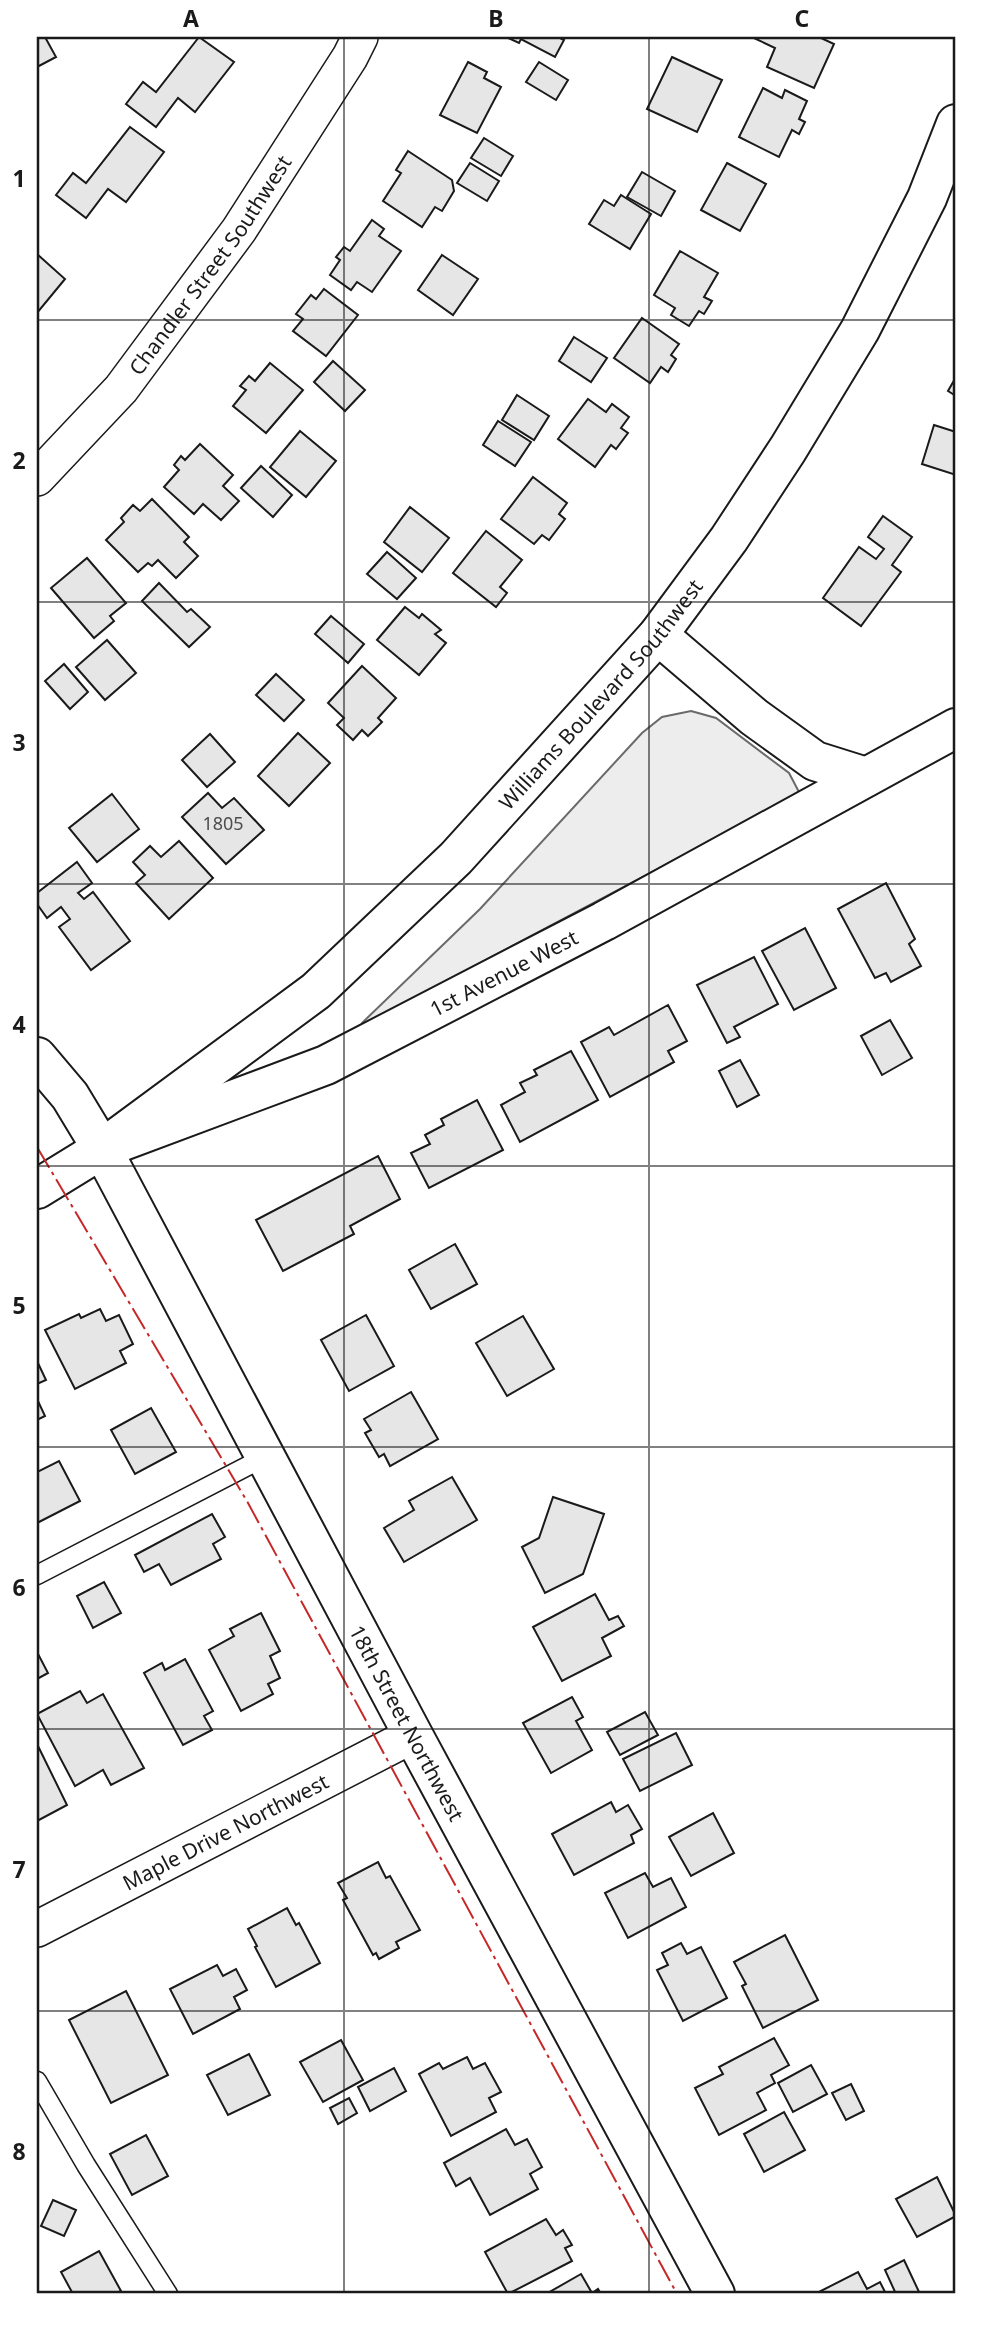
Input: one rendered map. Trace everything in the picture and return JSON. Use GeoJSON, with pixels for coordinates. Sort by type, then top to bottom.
{"type":"FeatureCollection","features":[{"type":"Feature","properties":{"kind":"street","name":"Chandler Street Southwest"},"geometry":{"type":"LineString","coordinates":[[37,478],[121,389],[239,230],[350,57],[360,37]]}},
{"type":"Feature","properties":{"kind":"street","name":"Williams Boulevard Southwest"},"geometry":{"type":"LineString","coordinates":[[102,1149],[316,991],[456,858],[658,635],[729,539],[781,460],[860,330],[927,198],[956,124]]}},
{"type":"Feature","properties":{"kind":"street"},"geometry":{"type":"LineString","coordinates":[[658,635],[754,717],[815,761],[866,777]]}},
{"type":"Feature","properties":{"kind":"street","name":"1st Avenue West"},"geometry":{"type":"LineString","coordinates":[[37,1189],[102,1149],[326,1065],[604,921],[956,728]]}},
{"type":"Feature","properties":{"kind":"street","name":"18th Street Northwest"},"geometry":{"type":"LineString","coordinates":[[37,1056],[71,1096],[102,1149],[413,1735],[715,2294]]}},
{"type":"Feature","properties":{"kind":"street","name":"Maple Drive Northwest"},"geometry":{"type":"LineString","coordinates":[[37,1929],[413,1735]]}},
{"type":"Feature","properties":{"kind":"lane"},"geometry":{"type":"LineString","coordinates":[[37,1575],[265,1457]]}},
{"type":"Feature","properties":{"kind":"lane"},"geometry":{"type":"LineString","coordinates":[[37,2081],[86,2165],[168,2294]]}},
{"type":"Feature","properties":{"kind":"shaded area"},"geometry":{"type":"Polygon","coordinates":[[[691,711],[716,718],[789,773],[799,792],[791,808],[726,833],[427,991],[407,1010],[358,1034],[362,1023],[480,909],[642,733],[662,717],[691,711]]]}},
{"type":"Feature","properties":{"kind":"building"},"geometry":{"type":"Polygon","coordinates":[[[37,37],[45,37],[56,57],[37,67],[37,37]]]}},
{"type":"Feature","properties":{"kind":"building"},"geometry":{"type":"Polygon","coordinates":[[[199,37],[234,62],[195,112],[178,98],[156,127],[126,104],[143,82],[156,92],[199,37]]]}},
{"type":"Feature","properties":{"kind":"building"},"geometry":{"type":"Polygon","coordinates":[[[506,37],[558,37],[564,40],[555,57],[521,39],[519,43],[506,37]]]}},
{"type":"Feature","properties":{"kind":"building"},"geometry":{"type":"Polygon","coordinates":[[[754,37],[819,37],[834,44],[814,88],[767,67],[775,48],[754,37]]]}},
{"type":"Feature","properties":{"kind":"building"},"geometry":{"type":"Polygon","coordinates":[[[672,57],[722,80],[697,132],[647,109],[672,57]]]}},
{"type":"Feature","properties":{"kind":"building"},"geometry":{"type":"Polygon","coordinates":[[[468,62],[487,72],[484,78],[501,87],[477,133],[440,115],[468,62]]]}},
{"type":"Feature","properties":{"kind":"building"},"geometry":{"type":"Polygon","coordinates":[[[539,62],[568,80],[556,100],[526,82],[539,62]]]}},
{"type":"Feature","properties":{"kind":"building"},"geometry":{"type":"Polygon","coordinates":[[[763,88],[782,98],[785,90],[807,101],[799,119],[805,122],[799,134],[792,130],[779,157],[739,137],[763,88]]]}},
{"type":"Feature","properties":{"kind":"building"},"geometry":{"type":"Polygon","coordinates":[[[130,127],[164,152],[126,202],[108,189],[86,218],[56,195],[73,173],[86,183],[130,127]]]}},
{"type":"Feature","properties":{"kind":"building"},"geometry":{"type":"Polygon","coordinates":[[[484,138],[513,156],[501,176],[471,158],[484,138]]]}},
{"type":"Feature","properties":{"kind":"building"},"geometry":{"type":"Polygon","coordinates":[[[408,151],[452,180],[454,191],[442,211],[435,207],[422,227],[383,201],[401,173],[396,170],[408,151]]]}},
{"type":"Feature","properties":{"kind":"building"},"geometry":{"type":"Polygon","coordinates":[[[470,163],[499,181],[487,201],[457,183],[470,163]]]}},
{"type":"Feature","properties":{"kind":"building"},"geometry":{"type":"Polygon","coordinates":[[[727,163],[766,184],[740,231],[701,210],[727,163]]]}},
{"type":"Feature","properties":{"kind":"building"},"geometry":{"type":"Polygon","coordinates":[[[642,172],[675,191],[661,216],[627,197],[642,172]]]}},
{"type":"Feature","properties":{"kind":"building"},"geometry":{"type":"Polygon","coordinates":[[[621,195],[651,214],[630,249],[589,224],[604,200],[614,206],[621,195]]]}},
{"type":"Feature","properties":{"kind":"building"},"geometry":{"type":"Polygon","coordinates":[[[372,220],[384,229],[379,236],[401,251],[372,292],[357,282],[351,290],[330,275],[340,260],[336,257],[344,247],[350,251],[372,220]]]}},
{"type":"Feature","properties":{"kind":"building"},"geometry":{"type":"Polygon","coordinates":[[[680,251],[718,273],[704,297],[712,301],[704,314],[699,311],[689,326],[671,315],[675,308],[654,295],[680,251]]]}},
{"type":"Feature","properties":{"kind":"building"},"geometry":{"type":"Polygon","coordinates":[[[37,254],[65,279],[37,313],[37,254]]]}},
{"type":"Feature","properties":{"kind":"building"},"geometry":{"type":"Polygon","coordinates":[[[442,255],[478,279],[453,315],[418,290],[442,255]]]}},
{"type":"Feature","properties":{"kind":"building"},"geometry":{"type":"Polygon","coordinates":[[[324,289],[358,315],[326,356],[293,331],[303,319],[296,314],[311,295],[316,299],[324,289]]]}},
{"type":"Feature","properties":{"kind":"building"},"geometry":{"type":"Polygon","coordinates":[[[642,318],[679,344],[671,355],[676,359],[668,372],[661,367],[650,383],[614,358],[642,318]]]}},
{"type":"Feature","properties":{"kind":"building"},"geometry":{"type":"Polygon","coordinates":[[[574,337],[607,358],[591,382],[559,361],[574,337]]]}},
{"type":"Feature","properties":{"kind":"building"},"geometry":{"type":"Polygon","coordinates":[[[333,361],[365,390],[345,411],[314,382],[333,361]]]}},
{"type":"Feature","properties":{"kind":"building"},"geometry":{"type":"Polygon","coordinates":[[[270,363],[303,390],[266,433],[233,406],[246,390],[240,386],[249,376],[255,381],[270,363]]]}},
{"type":"Feature","properties":{"kind":"building"},"geometry":{"type":"Polygon","coordinates":[[[956,377],[956,396],[948,391],[956,377]]]}},
{"type":"Feature","properties":{"kind":"building"},"geometry":{"type":"Polygon","coordinates":[[[517,395],[549,416],[534,440],[502,420],[517,395]]]}},
{"type":"Feature","properties":{"kind":"building"},"geometry":{"type":"Polygon","coordinates":[[[588,399],[606,412],[612,404],[629,417],[621,428],[628,433],[616,449],[611,445],[595,467],[558,439],[588,399]]]}},
{"type":"Feature","properties":{"kind":"building"},"geometry":{"type":"Polygon","coordinates":[[[498,421],[531,442],[515,466],[483,445],[498,421]]]}},
{"type":"Feature","properties":{"kind":"building"},"geometry":{"type":"Polygon","coordinates":[[[934,425],[956,432],[956,475],[922,464],[934,425]]]}},
{"type":"Feature","properties":{"kind":"building"},"geometry":{"type":"Polygon","coordinates":[[[300,431],[336,461],[306,497],[270,467],[300,431]]]}},
{"type":"Feature","properties":{"kind":"building"},"geometry":{"type":"Polygon","coordinates":[[[200,444],[233,475],[223,486],[239,501],[221,520],[203,504],[194,514],[164,487],[179,470],[174,465],[181,456],[185,460],[200,444]]]}},
{"type":"Feature","properties":{"kind":"building"},"geometry":{"type":"Polygon","coordinates":[[[261,466],[292,495],[273,517],[241,488],[261,466]]]}},
{"type":"Feature","properties":{"kind":"building"},"geometry":{"type":"Polygon","coordinates":[[[533,477],[567,503],[559,514],[565,519],[549,540],[542,535],[534,544],[501,519],[533,477]]]}},
{"type":"Feature","properties":{"kind":"building"},"geometry":{"type":"Polygon","coordinates":[[[152,499],[189,537],[184,542],[198,556],[176,578],[158,560],[152,566],[148,563],[138,572],[106,540],[124,522],[121,518],[133,505],[140,511],[152,499]]]}},
{"type":"Feature","properties":{"kind":"building"},"geometry":{"type":"Polygon","coordinates":[[[410,507],[449,538],[422,572],[384,542],[410,507]]]}},
{"type":"Feature","properties":{"kind":"building"},"geometry":{"type":"Polygon","coordinates":[[[883,516],[912,537],[892,565],[901,572],[861,626],[823,598],[859,547],[876,559],[884,549],[868,537],[883,516]]]}},
{"type":"Feature","properties":{"kind":"building"},"geometry":{"type":"Polygon","coordinates":[[[486,531],[522,560],[500,587],[507,593],[496,607],[453,573],[486,531]]]}},
{"type":"Feature","properties":{"kind":"building"},"geometry":{"type":"Polygon","coordinates":[[[387,552],[416,578],[397,599],[367,574],[387,552]]]}},
{"type":"Feature","properties":{"kind":"building"},"geometry":{"type":"Polygon","coordinates":[[[87,558],[126,603],[110,616],[114,621],[94,638],[51,588],[87,558]]]}},
{"type":"Feature","properties":{"kind":"building"},"geometry":{"type":"Polygon","coordinates":[[[159,583],[187,612],[191,609],[210,627],[189,647],[142,601],[159,583]]]}},
{"type":"Feature","properties":{"kind":"building"},"geometry":{"type":"Polygon","coordinates":[[[405,607],[419,618],[422,614],[441,630],[435,634],[446,643],[419,675],[377,640],[405,607]]]}},
{"type":"Feature","properties":{"kind":"building"},"geometry":{"type":"Polygon","coordinates":[[[331,616],[364,644],[348,663],[315,634],[331,616]]]}},
{"type":"Feature","properties":{"kind":"building"},"geometry":{"type":"Polygon","coordinates":[[[107,640],[136,673],[105,700],[76,667],[107,640]]]}},
{"type":"Feature","properties":{"kind":"building"},"geometry":{"type":"Polygon","coordinates":[[[64,664],[88,692],[70,709],[45,681],[64,664]]]}},
{"type":"Feature","properties":{"kind":"building"},"geometry":{"type":"Polygon","coordinates":[[[362,666],[396,698],[378,718],[382,722],[368,736],[362,730],[353,740],[337,725],[344,718],[328,703],[362,666]]]}},
{"type":"Feature","properties":{"kind":"building"},"geometry":{"type":"Polygon","coordinates":[[[276,674],[304,700],[284,721],[256,695],[276,674]]]}},
{"type":"Feature","properties":{"kind":"building"},"geometry":{"type":"Polygon","coordinates":[[[298,733],[330,763],[289,806],[258,776],[298,733]]]}},
{"type":"Feature","properties":{"kind":"building"},"geometry":{"type":"Polygon","coordinates":[[[210,734],[235,762],[207,787],[182,760],[210,734]]]}},
{"type":"Feature","properties":{"kind":"building"},"geometry":{"type":"Polygon","coordinates":[[[208,793],[222,808],[234,798],[264,830],[226,864],[182,817],[208,793]]]}},
{"type":"Feature","properties":{"kind":"building"},"geometry":{"type":"Polygon","coordinates":[[[112,794],[139,829],[97,862],[69,828],[112,794]]]}},
{"type":"Feature","properties":{"kind":"building"},"geometry":{"type":"Polygon","coordinates":[[[179,841],[213,878],[169,919],[136,883],[145,875],[133,862],[150,846],[161,857],[179,841]]]}},
{"type":"Feature","properties":{"kind":"building"},"geometry":{"type":"Polygon","coordinates":[[[77,862],[92,883],[78,893],[84,899],[93,892],[130,941],[91,970],[59,927],[70,919],[61,907],[47,918],[37,904],[37,893],[77,862]]]}},
{"type":"Feature","properties":{"kind":"building"},"geometry":{"type":"Polygon","coordinates":[[[886,883],[915,939],[909,944],[921,966],[891,982],[886,973],[875,978],[838,909],[886,883]]]}},
{"type":"Feature","properties":{"kind":"building"},"geometry":{"type":"Polygon","coordinates":[[[805,928],[836,988],[794,1010],[762,951],[805,928]]]}},
{"type":"Feature","properties":{"kind":"building"},"geometry":{"type":"Polygon","coordinates":[[[754,957],[778,1004],[734,1027],[740,1037],[727,1043],[697,985],[754,957]]]}},
{"type":"Feature","properties":{"kind":"building"},"geometry":{"type":"Polygon","coordinates":[[[668,1005],[687,1041],[668,1051],[674,1062],[610,1097],[581,1042],[609,1027],[614,1035],[668,1005]]]}},
{"type":"Feature","properties":{"kind":"building"},"geometry":{"type":"Polygon","coordinates":[[[890,1020],[912,1058],[882,1075],[861,1036],[890,1020]]]}},
{"type":"Feature","properties":{"kind":"building"},"geometry":{"type":"Polygon","coordinates":[[[571,1051],[598,1100],[520,1142],[501,1105],[525,1092],[520,1083],[537,1075],[534,1070],[571,1051]]]}},
{"type":"Feature","properties":{"kind":"building"},"geometry":{"type":"Polygon","coordinates":[[[740,1060],[759,1095],[737,1107],[719,1071],[740,1060]]]}},
{"type":"Feature","properties":{"kind":"building"},"geometry":{"type":"Polygon","coordinates":[[[477,1100],[503,1150],[429,1188],[411,1153],[430,1144],[425,1135],[444,1125],[441,1119],[477,1100]]]}},
{"type":"Feature","properties":{"kind":"building"},"geometry":{"type":"Polygon","coordinates":[[[378,1156],[400,1199],[350,1226],[354,1234],[283,1271],[256,1220],[378,1156]]]}},
{"type":"Feature","properties":{"kind":"building"},"geometry":{"type":"Polygon","coordinates":[[[455,1244],[477,1284],[431,1309],[409,1270],[455,1244]]]}},
{"type":"Feature","properties":{"kind":"building"},"geometry":{"type":"Polygon","coordinates":[[[100,1309],[106,1321],[119,1315],[133,1344],[120,1351],[126,1363],[75,1389],[45,1330],[79,1314],[81,1318],[100,1309]]]}},
{"type":"Feature","properties":{"kind":"building"},"geometry":{"type":"Polygon","coordinates":[[[366,1315],[394,1366],[349,1391],[321,1340],[366,1315]]]}},
{"type":"Feature","properties":{"kind":"building"},"geometry":{"type":"Polygon","coordinates":[[[523,1316],[554,1369],[507,1396],[476,1343],[523,1316]]]}},
{"type":"Feature","properties":{"kind":"building"},"geometry":{"type":"Polygon","coordinates":[[[37,1361],[46,1380],[37,1384],[37,1361]]]}},
{"type":"Feature","properties":{"kind":"building"},"geometry":{"type":"Polygon","coordinates":[[[411,1392],[438,1439],[390,1466],[384,1454],[379,1457],[365,1433],[371,1430],[364,1419],[411,1392]]]}},
{"type":"Feature","properties":{"kind":"building"},"geometry":{"type":"Polygon","coordinates":[[[37,1399],[45,1416],[37,1420],[37,1399]]]}},
{"type":"Feature","properties":{"kind":"building"},"geometry":{"type":"Polygon","coordinates":[[[151,1408],[176,1452],[135,1474],[111,1430],[151,1408]]]}},
{"type":"Feature","properties":{"kind":"building"},"geometry":{"type":"Polygon","coordinates":[[[59,1461],[80,1501],[37,1523],[37,1472],[59,1461]]]}},
{"type":"Feature","properties":{"kind":"building"},"geometry":{"type":"Polygon","coordinates":[[[452,1477],[477,1520],[404,1562],[384,1528],[414,1510],[409,1501],[452,1477]]]}},
{"type":"Feature","properties":{"kind":"building"},"geometry":{"type":"Polygon","coordinates":[[[553,1497],[604,1514],[583,1574],[545,1593],[522,1547],[539,1538],[553,1497]]]}},
{"type":"Feature","properties":{"kind":"building"},"geometry":{"type":"Polygon","coordinates":[[[212,1514],[225,1537],[213,1544],[221,1559],[171,1585],[159,1564],[144,1572],[135,1555],[212,1514]]]}},
{"type":"Feature","properties":{"kind":"building"},"geometry":{"type":"Polygon","coordinates":[[[104,1582],[121,1613],[93,1628],[77,1596],[104,1582]]]}},
{"type":"Feature","properties":{"kind":"building"},"geometry":{"type":"Polygon","coordinates":[[[595,1594],[609,1620],[618,1616],[624,1626],[602,1638],[611,1656],[562,1681],[533,1627],[595,1594]]]}},
{"type":"Feature","properties":{"kind":"building"},"geometry":{"type":"Polygon","coordinates":[[[261,1613],[280,1651],[270,1656],[280,1678],[268,1684],[273,1694],[241,1711],[209,1650],[234,1636],[230,1629],[261,1613]]]}},
{"type":"Feature","properties":{"kind":"building"},"geometry":{"type":"Polygon","coordinates":[[[37,1652],[48,1673],[37,1679],[37,1652]]]}},
{"type":"Feature","properties":{"kind":"building"},"geometry":{"type":"Polygon","coordinates":[[[185,1659],[213,1711],[204,1716],[212,1730],[183,1745],[144,1673],[162,1663],[165,1670],[185,1659]]]}},
{"type":"Feature","properties":{"kind":"building"},"geometry":{"type":"Polygon","coordinates":[[[80,1691],[87,1703],[103,1694],[144,1768],[111,1785],[103,1770],[75,1786],[37,1714],[80,1691]]]}},
{"type":"Feature","properties":{"kind":"building"},"geometry":{"type":"Polygon","coordinates":[[[572,1697],[583,1717],[576,1721],[592,1750],[551,1773],[523,1723],[572,1697]]]}},
{"type":"Feature","properties":{"kind":"building"},"geometry":{"type":"Polygon","coordinates":[[[645,1712],[658,1735],[620,1755],[607,1732],[645,1712]]]}},
{"type":"Feature","properties":{"kind":"building"},"geometry":{"type":"Polygon","coordinates":[[[676,1733],[692,1765],[640,1791],[623,1759],[676,1733]]]}},
{"type":"Feature","properties":{"kind":"building"},"geometry":{"type":"Polygon","coordinates":[[[37,1744],[67,1805],[37,1821],[37,1744]]]}},
{"type":"Feature","properties":{"kind":"building"},"geometry":{"type":"Polygon","coordinates":[[[611,1802],[616,1812],[628,1805],[642,1829],[631,1835],[634,1843],[574,1875],[552,1834],[611,1802]]]}},
{"type":"Feature","properties":{"kind":"building"},"geometry":{"type":"Polygon","coordinates":[[[713,1813],[734,1853],[691,1876],[669,1837],[713,1813]]]}},
{"type":"Feature","properties":{"kind":"building"},"geometry":{"type":"Polygon","coordinates":[[[378,1862],[386,1878],[390,1876],[420,1930],[396,1942],[399,1948],[379,1959],[376,1953],[373,1955],[343,1900],[347,1898],[338,1883],[378,1862]]]}},
{"type":"Feature","properties":{"kind":"building"},"geometry":{"type":"Polygon","coordinates":[[[645,1873],[653,1887],[671,1878],[686,1907],[628,1938],[605,1893],[645,1873]]]}},
{"type":"Feature","properties":{"kind":"building"},"geometry":{"type":"Polygon","coordinates":[[[287,1908],[296,1925],[299,1923],[320,1963],[276,1987],[248,1929],[287,1908]]]}},
{"type":"Feature","properties":{"kind":"building"},"geometry":{"type":"Polygon","coordinates":[[[785,1935],[818,2000],[763,2028],[742,1986],[746,1984],[734,1962],[785,1935]]]}},
{"type":"Feature","properties":{"kind":"building"},"geometry":{"type":"Polygon","coordinates":[[[681,1943],[687,1954],[701,1947],[727,1998],[683,2021],[657,1970],[668,1965],[662,1953],[681,1943]]]}},
{"type":"Feature","properties":{"kind":"building"},"geometry":{"type":"Polygon","coordinates":[[[217,1965],[223,1976],[236,1969],[247,1990],[234,1997],[240,2009],[193,2034],[170,1989],[217,1965]]]}},
{"type":"Feature","properties":{"kind":"building"},"geometry":{"type":"Polygon","coordinates":[[[126,1991],[168,2075],[111,2103],[69,2020],[126,1991]]]}},
{"type":"Feature","properties":{"kind":"building"},"geometry":{"type":"Polygon","coordinates":[[[774,2038],[789,2065],[771,2075],[775,2083],[757,2093],[766,2110],[719,2135],[695,2088],[723,2074],[719,2067],[774,2038]]]}},
{"type":"Feature","properties":{"kind":"building"},"geometry":{"type":"Polygon","coordinates":[[[341,2040],[363,2080],[323,2102],[300,2062],[341,2040]]]}},
{"type":"Feature","properties":{"kind":"building"},"geometry":{"type":"Polygon","coordinates":[[[249,2054],[270,2095],[228,2115],[207,2075],[249,2054]]]}},
{"type":"Feature","properties":{"kind":"building"},"geometry":{"type":"Polygon","coordinates":[[[467,2057],[473,2069],[485,2063],[501,2092],[489,2098],[496,2112],[451,2136],[419,2074],[439,2063],[443,2069],[467,2057]]]}},
{"type":"Feature","properties":{"kind":"building"},"geometry":{"type":"Polygon","coordinates":[[[811,2065],[827,2094],[793,2112],[778,2083],[811,2065]]]}},
{"type":"Feature","properties":{"kind":"building"},"geometry":{"type":"Polygon","coordinates":[[[394,2068],[406,2091],[370,2111],[358,2087],[394,2068]]]}},
{"type":"Feature","properties":{"kind":"building"},"geometry":{"type":"Polygon","coordinates":[[[851,2084],[864,2111],[846,2120],[832,2093],[851,2084]]]}},
{"type":"Feature","properties":{"kind":"building"},"geometry":{"type":"Polygon","coordinates":[[[349,2098],[357,2113],[338,2124],[330,2108],[349,2098]]]}},
{"type":"Feature","properties":{"kind":"building"},"geometry":{"type":"Polygon","coordinates":[[[784,2112],[805,2150],[764,2172],[744,2134],[784,2112]]]}},
{"type":"Feature","properties":{"kind":"building"},"geometry":{"type":"Polygon","coordinates":[[[506,2129],[515,2145],[527,2139],[542,2167],[530,2174],[538,2189],[490,2215],[470,2178],[456,2186],[444,2163],[506,2129]]]}},
{"type":"Feature","properties":{"kind":"building"},"geometry":{"type":"Polygon","coordinates":[[[146,2135],[168,2176],[132,2195],[110,2154],[146,2135]]]}},
{"type":"Feature","properties":{"kind":"building"},"geometry":{"type":"Polygon","coordinates":[[[937,2177],[956,2216],[917,2237],[896,2199],[937,2177]]]}},
{"type":"Feature","properties":{"kind":"building"},"geometry":{"type":"Polygon","coordinates":[[[53,2200],[76,2210],[64,2236],[41,2226],[53,2200]]]}},
{"type":"Feature","properties":{"kind":"building"},"geometry":{"type":"Polygon","coordinates":[[[546,2219],[556,2235],[563,2230],[572,2245],[565,2248],[572,2261],[508,2294],[485,2252],[546,2219]]]}},
{"type":"Feature","properties":{"kind":"building"},"geometry":{"type":"Polygon","coordinates":[[[99,2251],[121,2291],[114,2294],[73,2294],[61,2272],[99,2251]]]}},
{"type":"Feature","properties":{"kind":"building"},"geometry":{"type":"Polygon","coordinates":[[[904,2260],[920,2294],[896,2294],[885,2270],[904,2260]]]}},
{"type":"Feature","properties":{"kind":"building"},"geometry":{"type":"Polygon","coordinates":[[[858,2272],[867,2289],[880,2282],[886,2294],[815,2294],[858,2272]]]}},
{"type":"Feature","properties":{"kind":"building"},"geometry":{"type":"Polygon","coordinates":[[[581,2274],[592,2293],[598,2289],[601,2294],[546,2294],[581,2274]]]}},
{"type":"Feature","properties":{"kind":"power"},"geometry":{"type":"LineString","coordinates":[[37,1147],[248,1503],[677,2294]]}}]}
